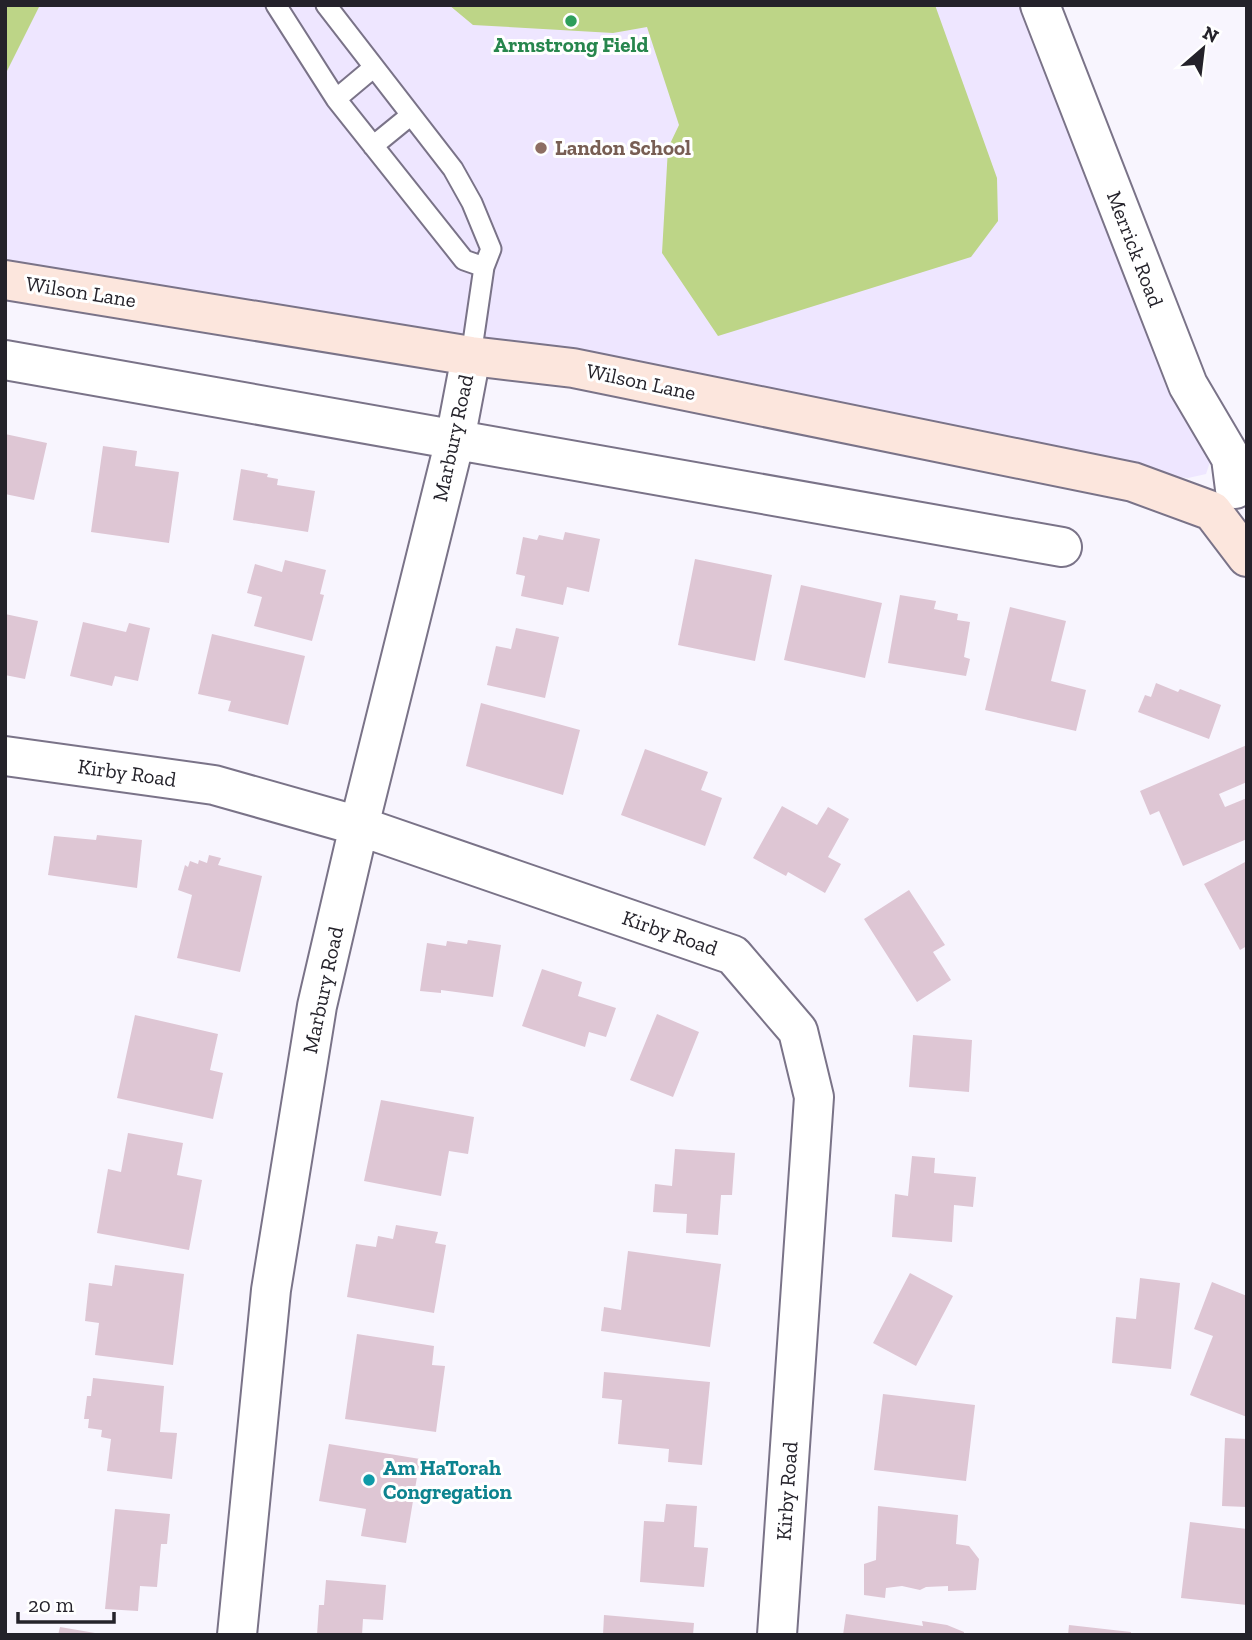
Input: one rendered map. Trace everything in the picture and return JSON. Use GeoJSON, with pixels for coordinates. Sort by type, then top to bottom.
{"type":"FeatureCollection","features":[{"type":"Feature","properties":{"kind":"main road","name":"Wilson Lane"},"geometry":{"type":"LineString","coordinates":[[5,280],[471,356],[573,368],[1133,482],[1231,496]]}},
{"type":"Feature","properties":{"kind":"main road"},"geometry":{"type":"LineString","coordinates":[[1231,496],[1247,557]]}},
{"type":"Feature","properties":{"kind":"street","name":"Merrick Road"},"geometry":{"type":"LineString","coordinates":[[1040,5],[1188,385],[1231,458],[1231,496]]}},
{"type":"Feature","properties":{"kind":"street","name":"Marbury Road"},"geometry":{"type":"LineString","coordinates":[[237,1635],[271,1290],[317,1006],[455,440],[471,356]]}},
{"type":"Feature","properties":{"kind":"street"},"geometry":{"type":"LineString","coordinates":[[5,360],[1062,547]]}},
{"type":"Feature","properties":{"kind":"street","name":"Kirby Road"},"geometry":{"type":"LineString","coordinates":[[5,756],[214,785],[359,826],[733,955],[798,1031],[814,1097],[777,1635]]}},
{"type":"Feature","properties":{"kind":"lane"},"geometry":{"type":"LineString","coordinates":[[276,5],[335,99],[464,260],[484,267]]}},
{"type":"Feature","properties":{"kind":"lane"},"geometry":{"type":"LineString","coordinates":[[326,5],[453,169],[472,203],[491,248],[484,267],[471,356]]}},
{"type":"Feature","properties":{"kind":"lane"},"geometry":{"type":"LineString","coordinates":[[335,99],[373,68]]}},
{"type":"Feature","properties":{"kind":"lane"},"geometry":{"type":"LineString","coordinates":[[373,146],[411,115]]}},
{"type":"Feature","properties":{"kind":"shaded area","name":"Landon School"},"geometry":{"type":"Polygon","coordinates":[[[5,5],[1019,5],[1174,388],[1210,462],[1206,474],[1188,478],[1165,476],[5,280],[5,5]]]}},
{"type":"Feature","properties":{"kind":"green space"},"geometry":{"type":"Polygon","coordinates":[[[5,5],[40,5],[5,75],[5,5]]]}},
{"type":"Feature","properties":{"kind":"green space"},"geometry":{"type":"Polygon","coordinates":[[[449,5],[935,5],[997,178],[998,221],[971,257],[718,336],[662,253],[668,148],[679,125],[647,27],[613,33],[473,25],[449,5]]]}},
{"type":"Feature","properties":{"kind":"building"},"geometry":{"type":"Polygon","coordinates":[[[5,434],[47,443],[34,500],[5,494],[5,434]]]}},
{"type":"Feature","properties":{"kind":"building"},"geometry":{"type":"Polygon","coordinates":[[[103,446],[137,451],[135,466],[179,472],[169,543],[91,532],[103,446]]]}},
{"type":"Feature","properties":{"kind":"building"},"geometry":{"type":"Polygon","coordinates":[[[241,469],[268,474],[267,477],[278,479],[277,485],[315,491],[308,532],[233,520],[241,469]]]}},
{"type":"Feature","properties":{"kind":"building"},"geometry":{"type":"Polygon","coordinates":[[[565,532],[600,539],[589,592],[567,587],[563,605],[521,596],[525,576],[516,574],[523,537],[537,540],[539,535],[563,540],[565,532]]]}},
{"type":"Feature","properties":{"kind":"building"},"geometry":{"type":"Polygon","coordinates":[[[695,559],[772,575],[755,661],[678,645],[695,559]]]}},
{"type":"Feature","properties":{"kind":"building"},"geometry":{"type":"Polygon","coordinates":[[[285,560],[326,570],[320,594],[324,595],[312,641],[254,626],[262,597],[247,593],[255,564],[282,572],[285,560]]]}},
{"type":"Feature","properties":{"kind":"building"},"geometry":{"type":"Polygon","coordinates":[[[801,585],[882,603],[865,678],[784,660],[801,585]]]}},
{"type":"Feature","properties":{"kind":"building"},"geometry":{"type":"Polygon","coordinates":[[[900,595],[936,601],[934,609],[958,614],[957,620],[970,622],[964,657],[970,659],[966,676],[888,663],[900,595]]]}},
{"type":"Feature","properties":{"kind":"building"},"geometry":{"type":"Polygon","coordinates":[[[1010,607],[1066,621],[1051,681],[1086,690],[1076,731],[985,710],[1010,607]]]}},
{"type":"Feature","properties":{"kind":"building"},"geometry":{"type":"Polygon","coordinates":[[[5,614],[38,621],[25,679],[5,675],[5,614]]]}},
{"type":"Feature","properties":{"kind":"building"},"geometry":{"type":"Polygon","coordinates":[[[83,622],[126,632],[129,623],[150,628],[138,681],[115,676],[112,686],[70,676],[83,622]]]}},
{"type":"Feature","properties":{"kind":"building"},"geometry":{"type":"Polygon","coordinates":[[[516,628],[559,637],[545,698],[487,685],[496,646],[511,649],[516,628]]]}},
{"type":"Feature","properties":{"kind":"building"},"geometry":{"type":"Polygon","coordinates":[[[212,634],[305,656],[288,725],[228,711],[231,701],[198,694],[212,634]]]}},
{"type":"Feature","properties":{"kind":"building"},"geometry":{"type":"Polygon","coordinates":[[[1156,683],[1221,705],[1209,739],[1138,712],[1145,695],[1151,697],[1156,683]]]}},
{"type":"Feature","properties":{"kind":"building"},"geometry":{"type":"Polygon","coordinates":[[[481,703],[580,730],[563,795],[466,766],[481,703]]]}},
{"type":"Feature","properties":{"kind":"building"},"geometry":{"type":"Polygon","coordinates":[[[1247,745],[1247,782],[1219,794],[1225,807],[1247,798],[1247,839],[1183,866],[1159,811],[1150,815],[1140,791],[1247,745]]]}},
{"type":"Feature","properties":{"kind":"building"},"geometry":{"type":"Polygon","coordinates":[[[645,749],[708,772],[701,790],[722,798],[705,846],[621,815],[645,749]]]}},
{"type":"Feature","properties":{"kind":"building"},"geometry":{"type":"Polygon","coordinates":[[[782,806],[817,825],[828,807],[849,819],[828,857],[841,864],[825,893],[788,872],[786,876],[753,858],[782,806]]]}},
{"type":"Feature","properties":{"kind":"building"},"geometry":{"type":"Polygon","coordinates":[[[97,835],[142,840],[137,888],[48,875],[54,836],[96,840],[97,835]]]}},
{"type":"Feature","properties":{"kind":"building"},"geometry":{"type":"Polygon","coordinates":[[[209,855],[221,858],[218,865],[262,876],[240,972],[177,958],[192,895],[178,890],[185,865],[188,867],[190,861],[198,864],[199,860],[207,863],[209,855]]]}},
{"type":"Feature","properties":{"kind":"building"},"geometry":{"type":"Polygon","coordinates":[[[1247,861],[1247,946],[1240,950],[1204,884],[1247,861]]]}},
{"type":"Feature","properties":{"kind":"building"},"geometry":{"type":"Polygon","coordinates":[[[909,890],[945,945],[933,952],[951,980],[917,1002],[864,919],[909,890]]]}},
{"type":"Feature","properties":{"kind":"building"},"geometry":{"type":"Polygon","coordinates":[[[468,940],[501,945],[493,997],[441,990],[441,993],[420,991],[427,943],[446,946],[447,941],[467,944],[468,940]]]}},
{"type":"Feature","properties":{"kind":"building"},"geometry":{"type":"Polygon","coordinates":[[[542,969],[582,982],[578,996],[616,1008],[606,1037],[589,1032],[585,1047],[522,1026],[542,969]]]}},
{"type":"Feature","properties":{"kind":"building"},"geometry":{"type":"Polygon","coordinates":[[[657,1014],[699,1032],[673,1097],[630,1080],[657,1014]]]}},
{"type":"Feature","properties":{"kind":"building"},"geometry":{"type":"Polygon","coordinates":[[[135,1015],[218,1034],[210,1070],[223,1073],[213,1119],[117,1098],[135,1015]]]}},
{"type":"Feature","properties":{"kind":"building"},"geometry":{"type":"Polygon","coordinates":[[[913,1035],[972,1040],[969,1092],[909,1087],[913,1035]]]}},
{"type":"Feature","properties":{"kind":"building"},"geometry":{"type":"Polygon","coordinates":[[[381,1100],[474,1117],[468,1154],[449,1151],[441,1196],[364,1181],[381,1100]]]}},
{"type":"Feature","properties":{"kind":"building"},"geometry":{"type":"Polygon","coordinates":[[[128,1133],[183,1143],[177,1175],[202,1180],[189,1250],[97,1233],[108,1169],[121,1172],[128,1133]]]}},
{"type":"Feature","properties":{"kind":"building"},"geometry":{"type":"Polygon","coordinates":[[[675,1149],[735,1153],[732,1195],[721,1195],[718,1235],[686,1233],[687,1214],[653,1212],[655,1184],[672,1186],[675,1149]]]}},
{"type":"Feature","properties":{"kind":"building"},"geometry":{"type":"Polygon","coordinates":[[[912,1156],[935,1158],[934,1173],[976,1177],[973,1207],[954,1205],[952,1242],[892,1237],[895,1194],[908,1196],[912,1156]]]}},
{"type":"Feature","properties":{"kind":"building"},"geometry":{"type":"Polygon","coordinates":[[[396,1225],[438,1232],[435,1243],[446,1245],[434,1313],[347,1297],[356,1244],[376,1247],[378,1236],[393,1239],[396,1225]]]}},
{"type":"Feature","properties":{"kind":"building"},"geometry":{"type":"Polygon","coordinates":[[[628,1251],[721,1264],[710,1347],[601,1331],[604,1307],[621,1310],[628,1251]]]}},
{"type":"Feature","properties":{"kind":"building"},"geometry":{"type":"Polygon","coordinates":[[[115,1265],[184,1274],[173,1365],[95,1355],[99,1323],[85,1321],[89,1283],[112,1286],[115,1265]]]}},
{"type":"Feature","properties":{"kind":"building"},"geometry":{"type":"Polygon","coordinates":[[[910,1273],[953,1296],[916,1366],[873,1343],[910,1273]]]}},
{"type":"Feature","properties":{"kind":"building"},"geometry":{"type":"Polygon","coordinates":[[[1140,1278],[1180,1283],[1171,1369],[1112,1363],[1116,1317],[1136,1319],[1140,1278]]]}},
{"type":"Feature","properties":{"kind":"building"},"geometry":{"type":"Polygon","coordinates":[[[1212,1282],[1247,1296],[1247,1417],[1190,1395],[1213,1336],[1194,1329],[1212,1282]]]}},
{"type":"Feature","properties":{"kind":"building"},"geometry":{"type":"Polygon","coordinates":[[[357,1334],[434,1346],[432,1365],[445,1366],[436,1432],[345,1419],[357,1334]]]}},
{"type":"Feature","properties":{"kind":"building"},"geometry":{"type":"Polygon","coordinates":[[[604,1372],[710,1382],[702,1465],[668,1462],[669,1449],[618,1444],[622,1400],[602,1398],[604,1372]]]}},
{"type":"Feature","properties":{"kind":"building"},"geometry":{"type":"Polygon","coordinates":[[[93,1378],[164,1386],[160,1432],[177,1433],[172,1479],[107,1471],[111,1439],[101,1437],[102,1430],[88,1428],[89,1419],[84,1419],[93,1378]]]}},
{"type":"Feature","properties":{"kind":"building"},"geometry":{"type":"Polygon","coordinates":[[[883,1394],[975,1405],[966,1481],[874,1470],[883,1394]]]}},
{"type":"Feature","properties":{"kind":"building"},"geometry":{"type":"Polygon","coordinates":[[[1225,1438],[1247,1439],[1247,1507],[1222,1506],[1225,1438]]]}},
{"type":"Feature","properties":{"kind":"building","name":"Am HaTorah Congregation"},"geometry":{"type":"Polygon","coordinates":[[[329,1444],[420,1459],[406,1543],[361,1536],[366,1509],[319,1501],[329,1444]]]}},
{"type":"Feature","properties":{"kind":"building"},"geometry":{"type":"Polygon","coordinates":[[[666,1504],[697,1506],[694,1547],[708,1548],[704,1587],[640,1582],[644,1521],[664,1522],[666,1504]]]}},
{"type":"Feature","properties":{"kind":"building"},"geometry":{"type":"Polygon","coordinates":[[[878,1506],[958,1515],[956,1544],[969,1546],[979,1559],[976,1590],[948,1591],[948,1586],[926,1587],[920,1590],[902,1586],[886,1588],[885,1598],[864,1595],[864,1564],[876,1560],[878,1506]]]}},
{"type":"Feature","properties":{"kind":"building"},"geometry":{"type":"Polygon","coordinates":[[[115,1509],[170,1514],[167,1544],[161,1544],[157,1587],[140,1586],[138,1611],[105,1609],[115,1509]]]}},
{"type":"Feature","properties":{"kind":"building"},"geometry":{"type":"Polygon","coordinates":[[[1190,1522],[1247,1529],[1247,1605],[1181,1598],[1190,1522]]]}},
{"type":"Feature","properties":{"kind":"building"},"geometry":{"type":"Polygon","coordinates":[[[326,1580],[386,1585],[383,1620],[363,1619],[362,1635],[317,1635],[319,1605],[324,1605],[326,1580]]]}},
{"type":"Feature","properties":{"kind":"building"},"geometry":{"type":"Polygon","coordinates":[[[846,1614],[923,1626],[922,1621],[947,1625],[964,1632],[964,1635],[843,1635],[846,1614]]]}},
{"type":"Feature","properties":{"kind":"building"},"geometry":{"type":"Polygon","coordinates":[[[604,1615],[694,1623],[693,1635],[603,1635],[604,1615]]]}},
{"type":"Feature","properties":{"kind":"building"},"geometry":{"type":"Polygon","coordinates":[[[1069,1625],[1131,1632],[1131,1635],[1068,1635],[1069,1625]]]}},
{"type":"Feature","properties":{"kind":"building"},"geometry":{"type":"Polygon","coordinates":[[[60,1627],[95,1633],[95,1635],[58,1635],[60,1627]]]}},
{"type":"Feature","properties":{"kind":"place","name":"Armstrong Field"},"geometry":{"type":"Point","coordinates":[571,21]}},
{"type":"Feature","properties":{"kind":"place","name":"Landon School"},"geometry":{"type":"Point","coordinates":[541,148]}},
{"type":"Feature","properties":{"kind":"place","name":"Am HaTorah Congregation"},"geometry":{"type":"Point","coordinates":[369,1480]}}]}
